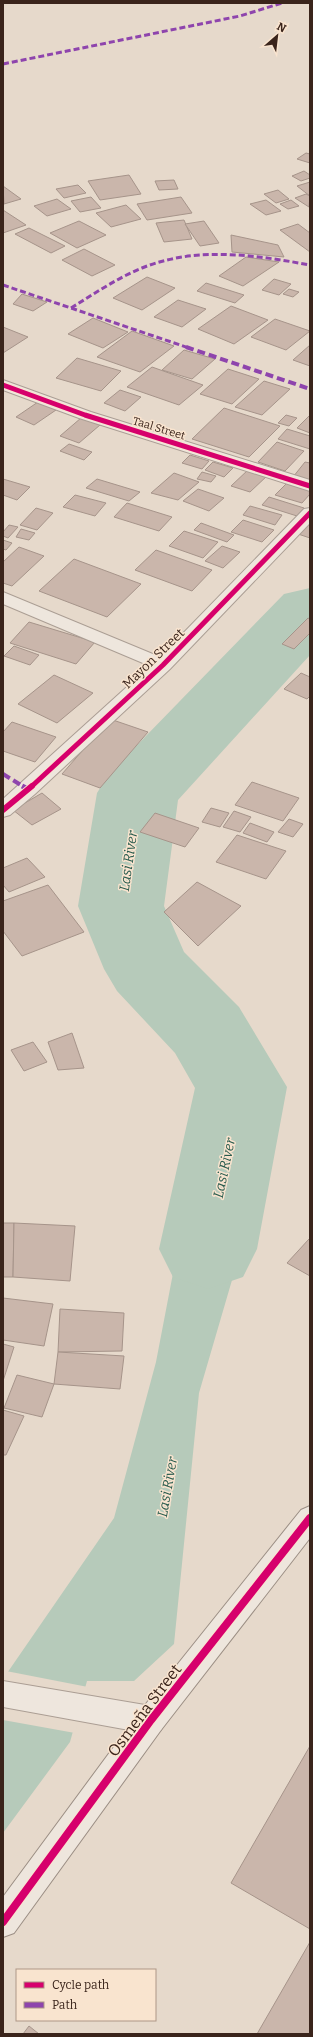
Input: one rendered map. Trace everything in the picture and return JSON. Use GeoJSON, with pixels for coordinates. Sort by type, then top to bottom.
{"type":"FeatureCollection","features":[{"type":"Feature","properties":{"kind":"street","name":"Taal Street"},"geometry":{"type":"LineString","coordinates":[[3,385],[86,415],[310,486]]}},
{"type":"Feature","properties":{"kind":"street","name":"Mayon Street"},"geometry":{"type":"LineString","coordinates":[[3,810],[28,790],[163,666],[310,513]]}},
{"type":"Feature","properties":{"kind":"street"},"geometry":{"type":"LineString","coordinates":[[3,597],[163,666]]}},
{"type":"Feature","properties":{"kind":"street","name":"Osmeña Street"},"geometry":{"type":"LineString","coordinates":[[3,1922],[151,1720],[310,1518]]}},
{"type":"Feature","properties":{"kind":"street"},"geometry":{"type":"LineString","coordinates":[[3,1694],[86,1710],[151,1720]]}},
{"type":"Feature","properties":{"kind":"water"},"geometry":{"type":"Polygon","coordinates":[[[202,1122],[275,1133],[199,1393],[174,1644],[134,1681],[87,1681],[70,1742],[3,1833],[3,1679],[114,1518],[156,1362],[202,1122]]]}},
{"type":"Feature","properties":{"kind":"pier"},"geometry":{"type":"Polygon","coordinates":[[[6,1671],[88,1687],[75,1733],[3,1720],[3,1675],[6,1671]]]}},
{"type":"Feature","properties":{"kind":"building"},"geometry":{"type":"Polygon","coordinates":[[[306,153],[310,154],[310,163],[297,159],[306,153]]]}},
{"type":"Feature","properties":{"kind":"building"},"geometry":{"type":"Polygon","coordinates":[[[304,171],[310,175],[310,178],[301,181],[292,176],[304,171]]]}},
{"type":"Feature","properties":{"kind":"building"},"geometry":{"type":"Polygon","coordinates":[[[129,175],[141,194],[100,200],[88,181],[129,175]]]}},
{"type":"Feature","properties":{"kind":"building"},"geometry":{"type":"Polygon","coordinates":[[[174,180],[178,189],[159,190],[155,181],[174,180]]]}},
{"type":"Feature","properties":{"kind":"building"},"geometry":{"type":"Polygon","coordinates":[[[310,182],[310,196],[297,186],[310,182]]]}},
{"type":"Feature","properties":{"kind":"building"},"geometry":{"type":"Polygon","coordinates":[[[78,185],[86,193],[64,198],[56,189],[78,185]]]}},
{"type":"Feature","properties":{"kind":"building"},"geometry":{"type":"Polygon","coordinates":[[[3,186],[21,199],[4,204],[3,186]]]}},
{"type":"Feature","properties":{"kind":"building"},"geometry":{"type":"Polygon","coordinates":[[[278,190],[289,199],[276,203],[264,194],[278,190]]]}},
{"type":"Feature","properties":{"kind":"building"},"geometry":{"type":"Polygon","coordinates":[[[306,194],[310,196],[309,207],[295,198],[306,194]]]}},
{"type":"Feature","properties":{"kind":"building"},"geometry":{"type":"Polygon","coordinates":[[[91,197],[101,208],[80,212],[71,201],[91,197]]]}},
{"type":"Feature","properties":{"kind":"building"},"geometry":{"type":"Polygon","coordinates":[[[181,197],[192,213],[147,220],[137,204],[181,197]]]}},
{"type":"Feature","properties":{"kind":"building"},"geometry":{"type":"Polygon","coordinates":[[[57,199],[71,209],[47,216],[34,206],[57,199]]]}},
{"type":"Feature","properties":{"kind":"building"},"geometry":{"type":"Polygon","coordinates":[[[266,200],[281,211],[266,215],[250,204],[266,200]]]}},
{"type":"Feature","properties":{"kind":"building"},"geometry":{"type":"Polygon","coordinates":[[[291,200],[299,206],[288,209],[280,204],[291,200]]]}},
{"type":"Feature","properties":{"kind":"building"},"geometry":{"type":"Polygon","coordinates":[[[126,205],[141,219],[111,227],[96,213],[126,205]]]}},
{"type":"Feature","properties":{"kind":"building"},"geometry":{"type":"Polygon","coordinates":[[[3,210],[26,225],[3,233],[3,210]]]}},
{"type":"Feature","properties":{"kind":"building"},"geometry":{"type":"Polygon","coordinates":[[[184,220],[192,239],[164,242],[156,223],[184,220]]]}},
{"type":"Feature","properties":{"kind":"building"},"geometry":{"type":"Polygon","coordinates":[[[79,221],[106,235],[77,248],[50,233],[79,221]]]}},
{"type":"Feature","properties":{"kind":"building"},"geometry":{"type":"Polygon","coordinates":[[[204,221],[219,243],[200,246],[185,224],[204,221]]]}},
{"type":"Feature","properties":{"kind":"building"},"geometry":{"type":"Polygon","coordinates":[[[298,224],[310,233],[310,252],[280,230],[298,224]]]}},
{"type":"Feature","properties":{"kind":"building"},"geometry":{"type":"Polygon","coordinates":[[[29,228],[65,246],[51,253],[15,234],[29,228]]]}},
{"type":"Feature","properties":{"kind":"building"},"geometry":{"type":"Polygon","coordinates":[[[231,235],[278,245],[284,257],[232,252],[231,235]]]}},
{"type":"Feature","properties":{"kind":"building"},"geometry":{"type":"Polygon","coordinates":[[[84,249],[115,265],[92,276],[62,260],[84,249]]]}},
{"type":"Feature","properties":{"kind":"building"},"geometry":{"type":"Polygon","coordinates":[[[246,257],[279,262],[243,286],[219,276],[246,257]]]}},
{"type":"Feature","properties":{"kind":"building"},"geometry":{"type":"Polygon","coordinates":[[[147,277],[175,288],[142,310],[113,298],[147,277]]]}},
{"type":"Feature","properties":{"kind":"building"},"geometry":{"type":"Polygon","coordinates":[[[274,279],[291,284],[279,295],[262,290],[274,279]]]}},
{"type":"Feature","properties":{"kind":"building"},"geometry":{"type":"Polygon","coordinates":[[[206,283],[244,295],[235,303],[197,291],[206,283]]]}},
{"type":"Feature","properties":{"kind":"building"},"geometry":{"type":"Polygon","coordinates":[[[289,289],[299,292],[293,297],[283,294],[289,289]]]}},
{"type":"Feature","properties":{"kind":"building"},"geometry":{"type":"Polygon","coordinates":[[[22,294],[47,302],[33,311],[13,304],[22,294]]]}},
{"type":"Feature","properties":{"kind":"building"},"geometry":{"type":"Polygon","coordinates":[[[178,300],[206,309],[182,327],[154,317],[178,300]]]}},
{"type":"Feature","properties":{"kind":"building"},"geometry":{"type":"Polygon","coordinates":[[[231,306],[268,320],[234,344],[198,329],[231,306]]]}},
{"type":"Feature","properties":{"kind":"building"},"geometry":{"type":"Polygon","coordinates":[[[93,318],[128,332],[103,348],[68,334],[93,318]]]}},
{"type":"Feature","properties":{"kind":"building"},"geometry":{"type":"Polygon","coordinates":[[[275,319],[310,331],[286,350],[251,337],[275,319]]]}},
{"type":"Feature","properties":{"kind":"building"},"geometry":{"type":"Polygon","coordinates":[[[3,327],[28,337],[3,353],[3,327]]]}},
{"type":"Feature","properties":{"kind":"building"},"geometry":{"type":"Polygon","coordinates":[[[132,331],[174,346],[140,372],[97,357],[132,331]]]}},
{"type":"Feature","properties":{"kind":"building"},"geometry":{"type":"Polygon","coordinates":[[[310,345],[310,366],[293,360],[310,345]]]}},
{"type":"Feature","properties":{"kind":"building"},"geometry":{"type":"Polygon","coordinates":[[[184,350],[215,359],[192,379],[162,370],[184,350]]]}},
{"type":"Feature","properties":{"kind":"building"},"geometry":{"type":"Polygon","coordinates":[[[77,358],[121,371],[101,391],[56,378],[77,358]]]}},
{"type":"Feature","properties":{"kind":"building"},"geometry":{"type":"Polygon","coordinates":[[[152,367],[203,385],[179,405],[127,387],[152,367]]]}},
{"type":"Feature","properties":{"kind":"building"},"geometry":{"type":"Polygon","coordinates":[[[228,369],[259,379],[232,404],[200,394],[228,369]]]}},
{"type":"Feature","properties":{"kind":"building"},"geometry":{"type":"Polygon","coordinates":[[[264,381],[290,389],[262,415],[235,407],[264,381]]]}},
{"type":"Feature","properties":{"kind":"building"},"geometry":{"type":"Polygon","coordinates":[[[120,390],[141,397],[125,411],[104,403],[120,390]]]}},
{"type":"Feature","properties":{"kind":"building"},"geometry":{"type":"Polygon","coordinates":[[[38,402],[56,410],[34,425],[16,417],[38,402]]]}},
{"type":"Feature","properties":{"kind":"building"},"geometry":{"type":"Polygon","coordinates":[[[224,408],[280,426],[249,457],[192,439],[224,408]]]}},
{"type":"Feature","properties":{"kind":"building"},"geometry":{"type":"Polygon","coordinates":[[[286,415],[297,418],[289,426],[278,423],[286,415]]]}},
{"type":"Feature","properties":{"kind":"building"},"geometry":{"type":"Polygon","coordinates":[[[310,415],[310,433],[297,428],[310,415]]]}},
{"type":"Feature","properties":{"kind":"building"},"geometry":{"type":"Polygon","coordinates":[[[81,418],[100,425],[79,443],[60,436],[81,418]]]}},
{"type":"Feature","properties":{"kind":"building"},"geometry":{"type":"Polygon","coordinates":[[[287,429],[310,436],[310,449],[278,439],[287,429]]]}},
{"type":"Feature","properties":{"kind":"building"},"geometry":{"type":"Polygon","coordinates":[[[277,442],[304,451],[285,471],[258,462],[277,442]]]}},
{"type":"Feature","properties":{"kind":"building"},"geometry":{"type":"Polygon","coordinates":[[[69,444],[92,452],[84,460],[60,451],[69,444]]]}},
{"type":"Feature","properties":{"kind":"building"},"geometry":{"type":"Polygon","coordinates":[[[190,455],[209,461],[202,469],[182,463],[190,455]]]}},
{"type":"Feature","properties":{"kind":"building"},"geometry":{"type":"Polygon","coordinates":[[[213,462],[233,468],[224,477],[205,470],[213,462]]]}},
{"type":"Feature","properties":{"kind":"building"},"geometry":{"type":"Polygon","coordinates":[[[305,462],[310,463],[310,481],[293,477],[305,462]]]}},
{"type":"Feature","properties":{"kind":"building"},"geometry":{"type":"Polygon","coordinates":[[[249,469],[268,475],[250,492],[231,486],[249,469]]]}},
{"type":"Feature","properties":{"kind":"building"},"geometry":{"type":"Polygon","coordinates":[[[202,472],[216,476],[211,482],[197,479],[202,472]]]}},
{"type":"Feature","properties":{"kind":"building"},"geometry":{"type":"Polygon","coordinates":[[[174,473],[199,482],[178,500],[151,493],[174,473]]]}},
{"type":"Feature","properties":{"kind":"building"},"geometry":{"type":"Polygon","coordinates":[[[3,479],[30,487],[17,500],[3,495],[3,479]]]}},
{"type":"Feature","properties":{"kind":"building"},"geometry":{"type":"Polygon","coordinates":[[[97,479],[140,492],[129,501],[86,488],[97,479]]]}},
{"type":"Feature","properties":{"kind":"building"},"geometry":{"type":"Polygon","coordinates":[[[289,481],[310,488],[310,494],[302,503],[275,495],[289,481]]]}},
{"type":"Feature","properties":{"kind":"building"},"geometry":{"type":"Polygon","coordinates":[[[198,489],[224,498],[209,511],[183,501],[198,489]]]}},
{"type":"Feature","properties":{"kind":"building"},"geometry":{"type":"Polygon","coordinates":[[[75,495],[106,503],[95,516],[63,507],[75,495]]]}},
{"type":"Feature","properties":{"kind":"building"},"geometry":{"type":"Polygon","coordinates":[[[269,497],[304,508],[297,516],[262,505],[269,497]]]}},
{"type":"Feature","properties":{"kind":"building"},"geometry":{"type":"Polygon","coordinates":[[[127,503],[172,517],[159,531],[114,517],[127,503]]]}},
{"type":"Feature","properties":{"kind":"building"},"geometry":{"type":"Polygon","coordinates":[[[250,506],[282,515],[275,525],[243,515],[250,506]]]}},
{"type":"Feature","properties":{"kind":"building"},"geometry":{"type":"Polygon","coordinates":[[[36,508],[53,513],[37,530],[20,525],[36,508]]]}},
{"type":"Feature","properties":{"kind":"building"},"geometry":{"type":"Polygon","coordinates":[[[243,520],[274,530],[262,542],[231,532],[243,520]]]}},
{"type":"Feature","properties":{"kind":"building"},"geometry":{"type":"Polygon","coordinates":[[[310,522],[310,538],[298,534],[310,522]]]}},
{"type":"Feature","properties":{"kind":"building"},"geometry":{"type":"Polygon","coordinates":[[[201,523],[234,535],[227,542],[194,530],[201,523]]]}},
{"type":"Feature","properties":{"kind":"building"},"geometry":{"type":"Polygon","coordinates":[[[9,525],[18,527],[8,538],[3,536],[3,532],[9,525]]]}},
{"type":"Feature","properties":{"kind":"building"},"geometry":{"type":"Polygon","coordinates":[[[21,529],[35,533],[29,540],[16,537],[21,529]]]}},
{"type":"Feature","properties":{"kind":"building"},"geometry":{"type":"Polygon","coordinates":[[[184,531],[218,542],[203,558],[169,546],[184,531]]]}},
{"type":"Feature","properties":{"kind":"building"},"geometry":{"type":"Polygon","coordinates":[[[3,540],[12,543],[6,550],[3,549],[3,540]]]}},
{"type":"Feature","properties":{"kind":"building"},"geometry":{"type":"Polygon","coordinates":[[[222,546],[240,552],[223,568],[205,561],[222,546]]]}},
{"type":"Feature","properties":{"kind":"building"},"geometry":{"type":"Polygon","coordinates":[[[19,547],[44,556],[12,586],[3,583],[3,562],[19,547]]]}},
{"type":"Feature","properties":{"kind":"building"},"geometry":{"type":"Polygon","coordinates":[[[156,550],[212,570],[192,591],[135,570],[156,550]]]}},
{"type":"Feature","properties":{"kind":"building"},"geometry":{"type":"Polygon","coordinates":[[[74,559],[141,584],[107,617],[39,591],[74,559]]]}},
{"type":"Feature","properties":{"kind":"building"},"geometry":{"type":"Polygon","coordinates":[[[308,618],[310,619],[310,633],[294,649],[282,644],[308,618]]]}},
{"type":"Feature","properties":{"kind":"building"},"geometry":{"type":"Polygon","coordinates":[[[29,622],[95,642],[76,664],[10,643],[29,622]]]}},
{"type":"Feature","properties":{"kind":"building"},"geometry":{"type":"Polygon","coordinates":[[[14,646],[39,655],[30,665],[4,656],[14,646]]]}},
{"type":"Feature","properties":{"kind":"building"},"geometry":{"type":"Polygon","coordinates":[[[301,673],[310,677],[310,696],[307,699],[284,689],[301,673]]]}},
{"type":"Feature","properties":{"kind":"building"},"geometry":{"type":"Polygon","coordinates":[[[54,675],[93,693],[57,723],[18,704],[54,675]]]}},
{"type":"Feature","properties":{"kind":"building"},"geometry":{"type":"Polygon","coordinates":[[[110,719],[148,732],[100,788],[62,774],[110,719]]]}},
{"type":"Feature","properties":{"kind":"building"},"geometry":{"type":"Polygon","coordinates":[[[12,722],[56,737],[35,762],[3,751],[3,732],[12,722]]]}},
{"type":"Feature","properties":{"kind":"building"},"geometry":{"type":"Polygon","coordinates":[[[252,782],[299,798],[283,821],[235,805],[252,782]]]}},
{"type":"Feature","properties":{"kind":"building"},"geometry":{"type":"Polygon","coordinates":[[[42,793],[61,809],[32,825],[13,810],[42,793]]]}},
{"type":"Feature","properties":{"kind":"building"},"geometry":{"type":"Polygon","coordinates":[[[211,808],[229,813],[220,827],[202,822],[211,808]]]}},
{"type":"Feature","properties":{"kind":"building"},"geometry":{"type":"Polygon","coordinates":[[[234,811],[251,817],[240,832],[223,827],[234,811]]]}},
{"type":"Feature","properties":{"kind":"building"},"geometry":{"type":"Polygon","coordinates":[[[155,813],[199,828],[185,847],[140,832],[155,813]]]}},
{"type":"Feature","properties":{"kind":"building"},"geometry":{"type":"Polygon","coordinates":[[[289,819],[303,824],[293,837],[278,832],[289,819]]]}},
{"type":"Feature","properties":{"kind":"building"},"geometry":{"type":"Polygon","coordinates":[[[250,823],[274,832],[267,842],[243,833],[250,823]]]}},
{"type":"Feature","properties":{"kind":"building"},"geometry":{"type":"Polygon","coordinates":[[[237,835],[286,851],[266,879],[216,862],[237,835]]]}},
{"type":"Feature","properties":{"kind":"building"},"geometry":{"type":"Polygon","coordinates":[[[27,858],[45,877],[9,892],[3,885],[3,868],[27,858]]]}},
{"type":"Feature","properties":{"kind":"building"},"geometry":{"type":"Polygon","coordinates":[[[197,882],[241,906],[198,946],[164,912],[197,882]]]}},
{"type":"Feature","properties":{"kind":"building"},"geometry":{"type":"Polygon","coordinates":[[[48,885],[84,932],[22,956],[3,931],[3,901],[48,885]]]}},
{"type":"Feature","properties":{"kind":"building"},"geometry":{"type":"Polygon","coordinates":[[[72,1033],[84,1068],[58,1070],[48,1042],[72,1033]]]}},
{"type":"Feature","properties":{"kind":"building"},"geometry":{"type":"Polygon","coordinates":[[[33,1042],[47,1062],[24,1071],[11,1050],[33,1042]]]}},
{"type":"Feature","properties":{"kind":"building"},"geometry":{"type":"Polygon","coordinates":[[[3,1223],[14,1223],[13,1277],[3,1277],[3,1223]]]}},
{"type":"Feature","properties":{"kind":"building"},"geometry":{"type":"Polygon","coordinates":[[[14,1223],[75,1226],[70,1281],[13,1277],[14,1223]]]}},
{"type":"Feature","properties":{"kind":"building"},"geometry":{"type":"Polygon","coordinates":[[[309,1239],[310,1240],[310,1276],[287,1263],[309,1239]]]}},
{"type":"Feature","properties":{"kind":"building"},"geometry":{"type":"Polygon","coordinates":[[[3,1298],[53,1304],[44,1346],[3,1340],[3,1298]]]}},
{"type":"Feature","properties":{"kind":"building"},"geometry":{"type":"Polygon","coordinates":[[[60,1309],[124,1313],[122,1351],[58,1352],[60,1309]]]}},
{"type":"Feature","properties":{"kind":"building"},"geometry":{"type":"Polygon","coordinates":[[[3,1344],[14,1347],[3,1381],[3,1344]]]}},
{"type":"Feature","properties":{"kind":"building"},"geometry":{"type":"Polygon","coordinates":[[[58,1352],[124,1356],[120,1389],[54,1384],[58,1352]]]}},
{"type":"Feature","properties":{"kind":"building"},"geometry":{"type":"Polygon","coordinates":[[[17,1375],[54,1384],[42,1417],[4,1408],[17,1375]]]}},
{"type":"Feature","properties":{"kind":"building"},"geometry":{"type":"Polygon","coordinates":[[[3,1410],[24,1416],[6,1455],[3,1455],[3,1410]]]}},
{"type":"Feature","properties":{"kind":"building"},"geometry":{"type":"Polygon","coordinates":[[[310,1746],[310,1929],[231,1883],[310,1746]]]}},
{"type":"Feature","properties":{"kind":"building"},"geometry":{"type":"Polygon","coordinates":[[[310,1942],[310,2034],[257,2034],[310,1942]]]}},
{"type":"Feature","properties":{"kind":"building"},"geometry":{"type":"Polygon","coordinates":[[[29,2026],[39,2034],[23,2034],[29,2026]]]}},
{"type":"Feature","properties":{"kind":"waterway","name":"Lasi River"},"geometry":{"type":"LineString","coordinates":[[208,1249],[241,1087],[207,1030],[148,969],[121,906],[138,793],[310,610]]}},
{"type":"Feature","properties":{"kind":"marked path"},"geometry":{"type":"LineString","coordinates":[[3,64],[240,16],[282,3]]}},
{"type":"Feature","properties":{"kind":"marked path"},"geometry":{"type":"LineString","coordinates":[[71,308],[135,271],[164,260],[185,256],[227,254],[268,258],[310,265]]}},
{"type":"Feature","properties":{"kind":"marked path"},"geometry":{"type":"LineString","coordinates":[[3,285],[310,389]]}},
{"type":"Feature","properties":{"kind":"marked path"},"geometry":{"type":"LineString","coordinates":[[3,774],[28,789]]}},
{"type":"Feature","properties":{"kind":"cycle path"},"geometry":{"type":"LineString","coordinates":[[3,385],[85,415],[310,486]]}},
{"type":"Feature","properties":{"kind":"cycle path"},"geometry":{"type":"LineString","coordinates":[[3,810],[28,789],[163,665],[310,513]]}},
{"type":"Feature","properties":{"kind":"cycle path"},"geometry":{"type":"LineString","coordinates":[[3,1922],[151,1720],[310,1518]]}}]}
